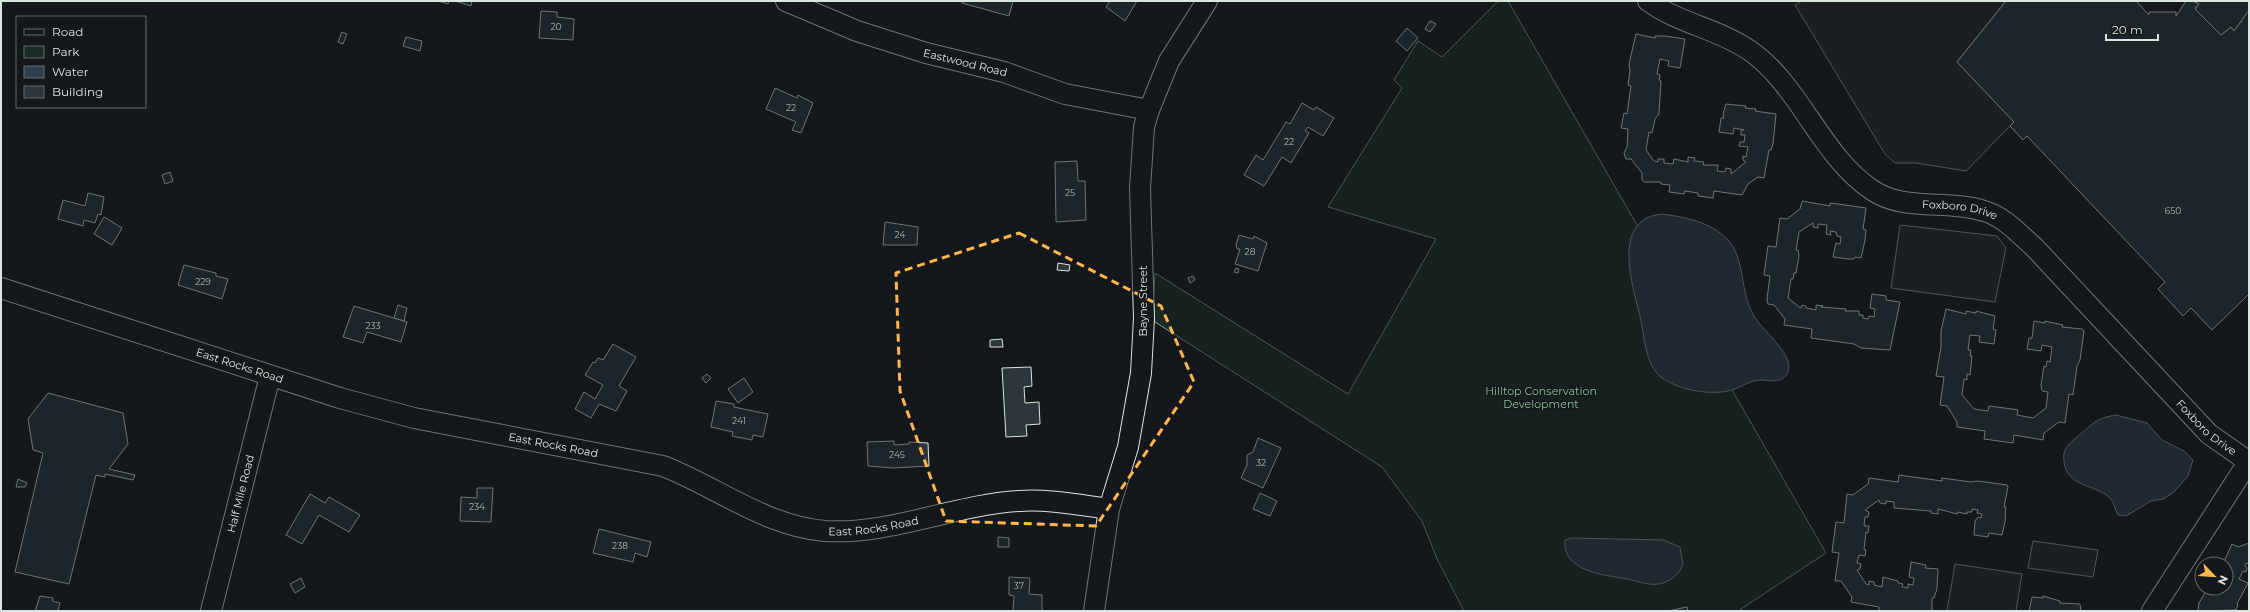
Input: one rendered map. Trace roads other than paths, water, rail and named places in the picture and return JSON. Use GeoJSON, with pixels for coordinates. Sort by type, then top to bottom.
{"type":"FeatureCollection","features":[{"type":"Feature","properties":{"kind":"street","name":"Eastwood Road"},"geometry":{"type":"LineString","coordinates":[[786,1],[857,31],[926,53],[1004,72],[1066,94],[1149,110]]}},
{"type":"Feature","properties":{"kind":"street","name":"Bayne Street"},"geometry":{"type":"LineString","coordinates":[[1094,611],[1109,509],[1128,447],[1141,373],[1144,318],[1140,167],[1144,127],[1149,110],[1169,61],[1207,1]]}},
{"type":"Feature","properties":{"kind":"street","name":"Foxboro Drive"},"geometry":{"type":"LineString","coordinates":[[1648,1],[1749,50],[1787,89],[1811,125],[1831,150],[1871,190],[1888,200],[1984,210],[2005,221],[2035,248],[2209,434],[2249,462],[2152,611]]}},
{"type":"Feature","properties":{"kind":"street","name":"East Rocks Road"},"geometry":{"type":"LineString","coordinates":[[1,288],[270,376],[340,398],[414,418],[662,466],[686,475],[760,514],[803,527],[825,530],[870,530],[990,505],[1018,501],[1062,502],[1109,509]]}},
{"type":"Feature","properties":{"kind":"street","name":"Half Mile Road"},"geometry":{"type":"LineString","coordinates":[[211,611],[270,376]]}},
{"type":"Feature","properties":{"kind":"water"},"geometry":{"type":"Polygon","coordinates":[[[1662,214],[1697,221],[1706,225],[1721,234],[1734,248],[1738,257],[1744,288],[1751,309],[1756,319],[1778,345],[1788,360],[1789,367],[1787,374],[1782,379],[1774,381],[1759,380],[1747,383],[1732,390],[1720,392],[1702,392],[1676,385],[1661,377],[1656,371],[1646,351],[1629,257],[1630,242],[1635,228],[1646,219],[1662,214]]]}},
{"type":"Feature","properties":{"kind":"water"},"geometry":{"type":"Polygon","coordinates":[[[2116,415],[2147,423],[2162,440],[2184,451],[2193,460],[2188,476],[2174,492],[2163,499],[2151,501],[2126,516],[2118,515],[2110,498],[2104,493],[2076,481],[2070,476],[2066,470],[2064,462],[2064,454],[2068,445],[2098,420],[2116,415]]]}},
{"type":"Feature","properties":{"kind":"water"},"geometry":{"type":"Polygon","coordinates":[[[1571,538],[1663,540],[1680,547],[1683,564],[1678,573],[1672,578],[1666,582],[1658,584],[1608,576],[1587,570],[1577,565],[1570,559],[1566,551],[1565,540],[1571,538]]]}},
{"type":"Feature","properties":{"kind":"park label","name":"Hilltop Conservation Development"},"geometry":{"type":"Point","coordinates":[1541,397]}}]}
